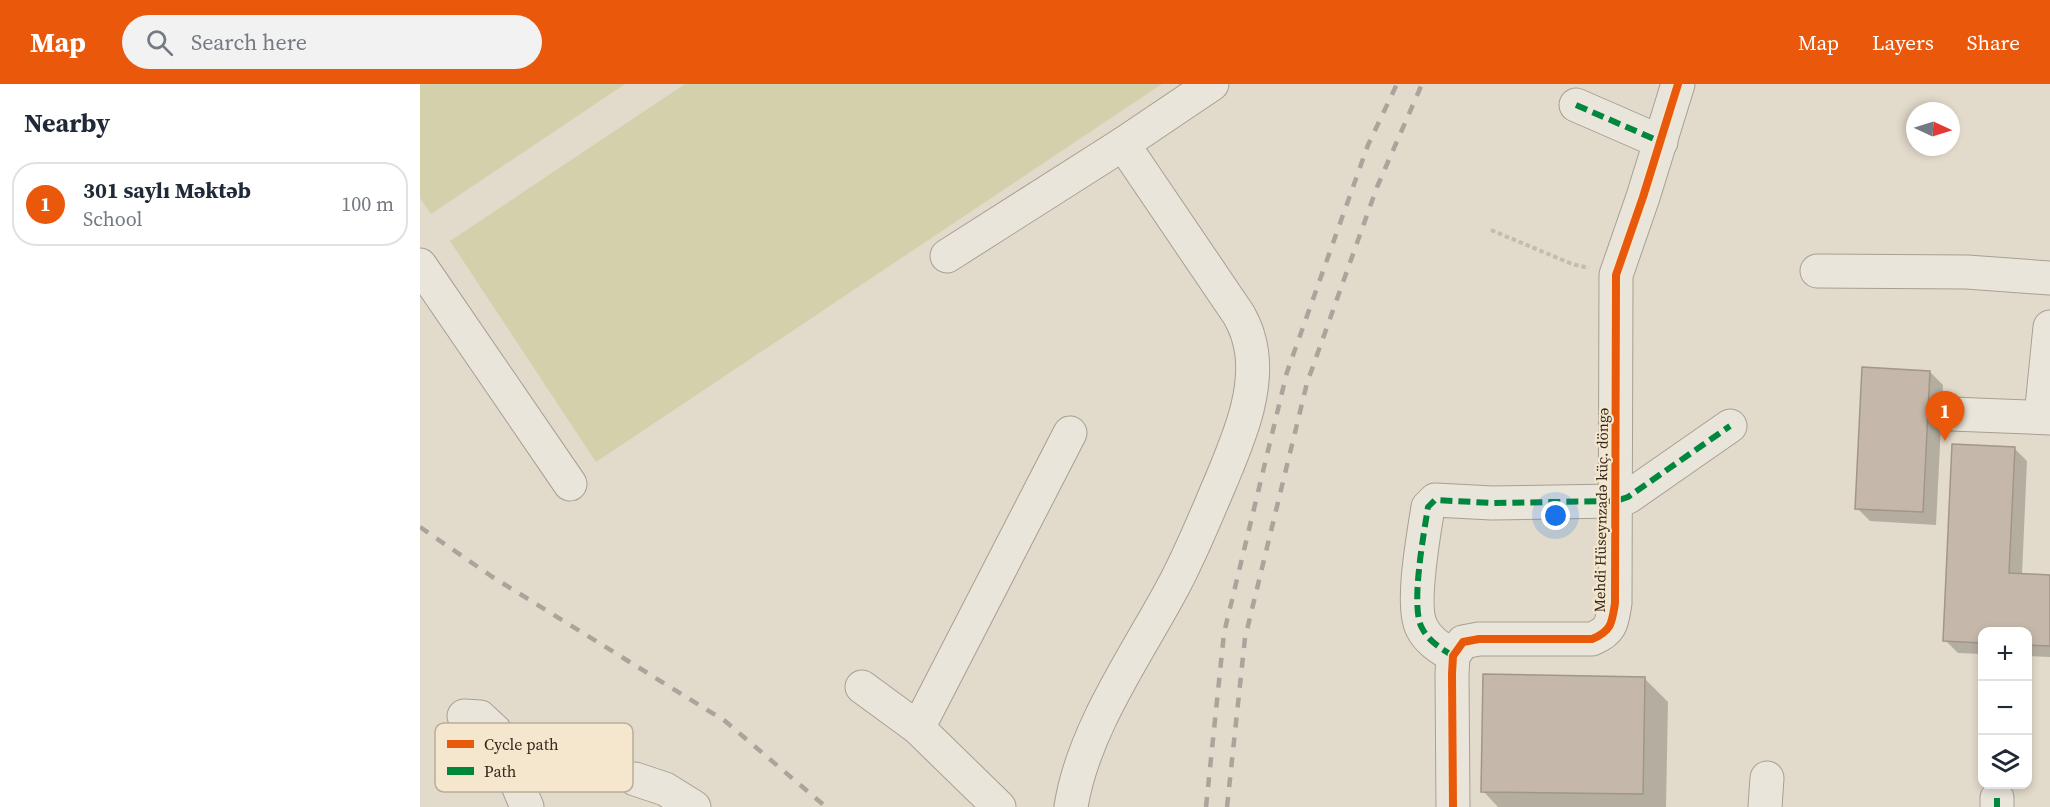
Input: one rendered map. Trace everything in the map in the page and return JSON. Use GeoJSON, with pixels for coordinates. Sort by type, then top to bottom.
{"type":"FeatureCollection","features":[{"type":"Feature","properties":{"kind":"street"},"geometry":{"type":"LineString","coordinates":[[946,256],[1123,144],[1212,84]]}},
{"type":"Feature","properties":{"kind":"street","name":"Mehdi Hüseynzadə küç. döngə"},"geometry":{"type":"LineString","coordinates":[[1453,656],[1463,642],[1479,639],[1592,639],[1605,634],[1612,622],[1615,603],[1616,275],[1678,84]]}},
{"type":"Feature","properties":{"kind":"street"},"geometry":{"type":"LineString","coordinates":[[1576,105],[1661,142]]}},
{"type":"Feature","properties":{"kind":"street"},"geometry":{"type":"LineString","coordinates":[[1071,807],[1077,777],[1109,702],[1174,585],[1228,464],[1247,408],[1253,365],[1249,336],[1239,315],[1123,144]]}},
{"type":"Feature","properties":{"kind":"street"},"geometry":{"type":"LineString","coordinates":[[420,265],[570,484]]}},
{"type":"Feature","properties":{"kind":"street"},"geometry":{"type":"LineString","coordinates":[[1817,271],[1967,272],[2050,278]]}},
{"type":"Feature","properties":{"kind":"street"},"geometry":{"type":"LineString","coordinates":[[1952,414],[2046,417],[2050,327]]}},
{"type":"Feature","properties":{"kind":"street"},"geometry":{"type":"LineString","coordinates":[[1453,807],[1453,656],[1431,642],[1421,627],[1417,606],[1428,507],[1435,500],[1492,503],[1616,501],[1628,497],[1730,426]]}},
{"type":"Feature","properties":{"kind":"street"},"geometry":{"type":"LineString","coordinates":[[918,728],[1070,433]]}},
{"type":"Feature","properties":{"kind":"street"},"geometry":{"type":"LineString","coordinates":[[862,687],[918,728],[999,807]]}},
{"type":"Feature","properties":{"kind":"street"},"geometry":{"type":"LineString","coordinates":[[464,716],[480,717],[487,723]]}},
{"type":"Feature","properties":{"kind":"street"},"geometry":{"type":"LineString","coordinates":[[635,779],[664,789],[694,807]]}},
{"type":"Feature","properties":{"kind":"street"},"geometry":{"type":"LineString","coordinates":[[521,792],[527,807]]}},
{"type":"Feature","properties":{"kind":"path"},"geometry":{"type":"LineString","coordinates":[[1491,230],[1572,264],[1616,275]]}},
{"type":"Feature","properties":{"kind":"shaded area"},"geometry":{"type":"Polygon","coordinates":[[[420,84],[625,84],[431,214],[420,198],[420,84]]]}},
{"type":"Feature","properties":{"kind":"shaded area"},"geometry":{"type":"Polygon","coordinates":[[[685,84],[1162,84],[596,462],[450,241],[685,84]]]}},
{"type":"Feature","properties":{"kind":"building"},"geometry":{"type":"Polygon","coordinates":[[[1862,367],[1930,371],[1923,512],[1855,509],[1862,367]]]}},
{"type":"Feature","properties":{"kind":"building"},"geometry":{"type":"Polygon","coordinates":[[[1952,444],[2015,447],[2009,573],[2050,575],[2050,646],[2032,645],[2032,627],[1978,627],[1978,643],[1943,641],[1952,444]]]}},
{"type":"Feature","properties":{"kind":"building"},"geometry":{"type":"Polygon","coordinates":[[[1483,674],[1645,677],[1643,794],[1481,792],[1483,674]]]}},
{"type":"Feature","properties":{"kind":"railway"},"geometry":{"type":"LineString","coordinates":[[1206,807],[1224,633],[1287,372],[1368,145],[1397,84]]}},
{"type":"Feature","properties":{"kind":"railway"},"geometry":{"type":"LineString","coordinates":[[1227,807],[1245,638],[1307,383],[1377,187],[1422,84]]}},
{"type":"Feature","properties":{"kind":"railway"},"geometry":{"type":"LineString","coordinates":[[420,527],[491,576],[725,721],[826,807]]}},
{"type":"Feature","properties":{"kind":"marked path"},"geometry":{"type":"LineString","coordinates":[[1576,105],[1661,142]]}},
{"type":"Feature","properties":{"kind":"marked path"},"geometry":{"type":"LineString","coordinates":[[1453,656],[1428,637],[1422,628],[1417,604],[1421,551],[1428,507],[1435,500],[1492,503],[1616,501],[1628,497],[1730,426]]}},
{"type":"Feature","properties":{"kind":"marked path"},"geometry":{"type":"LineString","coordinates":[[1997,798],[1997,807]]}},
{"type":"Feature","properties":{"kind":"cycle path"},"geometry":{"type":"LineString","coordinates":[[1453,807],[1453,656],[1463,642],[1479,639],[1592,639],[1604,633],[1612,621],[1615,603],[1616,275],[1678,84]]}},
{"type":"Feature","properties":{"kind":"place","name":"301 saylı Məktəb"},"geometry":{"type":"Point","coordinates":[1945,441]}}]}
